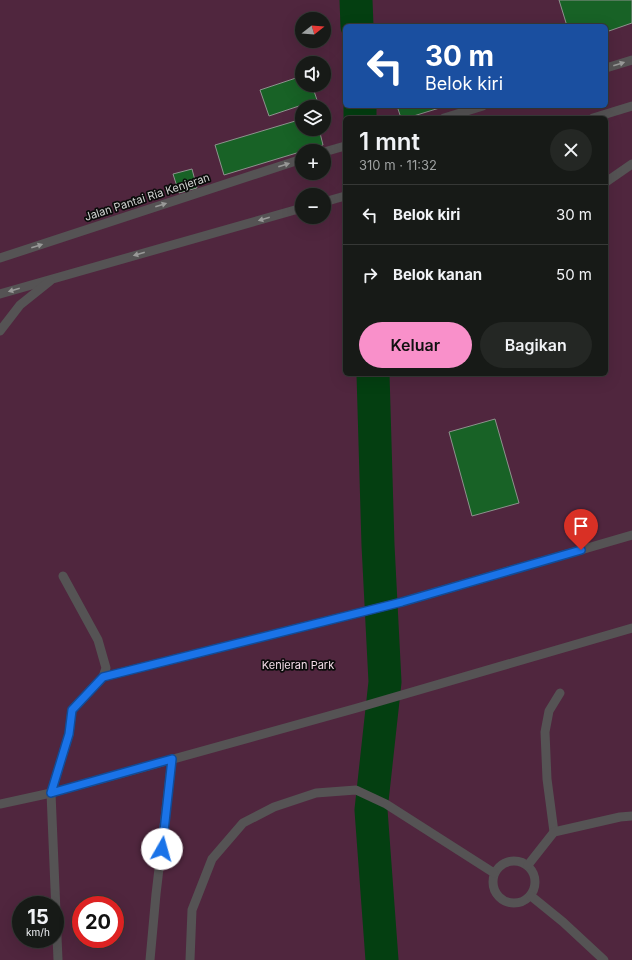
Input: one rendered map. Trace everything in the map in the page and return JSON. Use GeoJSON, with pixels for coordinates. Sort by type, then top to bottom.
{"type":"FeatureCollection","features":[{"type":"Feature","properties":{"kind":"lane"},"geometry":{"type":"LineString","coordinates":[[608,67],[632,60]]}},
{"type":"Feature","properties":{"kind":"lane"},"geometry":{"type":"LineString","coordinates":[[600,116],[632,106]]}},
{"type":"Feature","properties":{"kind":"lane"},"geometry":{"type":"LineString","coordinates":[[450,116],[476,108]]}},
{"type":"Feature","properties":{"kind":"lane"},"geometry":{"type":"LineString","coordinates":[[331,150],[343,147]]}},
{"type":"Feature","properties":{"kind":"lane","name":"Jalan Pantai Ria Kenjeran"},"geometry":{"type":"LineString","coordinates":[[0,258],[295,161]]}},
{"type":"Feature","properties":{"kind":"lane"},"geometry":{"type":"LineString","coordinates":[[608,181],[632,164]]}},
{"type":"Feature","properties":{"kind":"lane"},"geometry":{"type":"LineString","coordinates":[[331,200],[342,197]]}},
{"type":"Feature","properties":{"kind":"lane"},"geometry":{"type":"LineString","coordinates":[[0,294],[295,210]]}},
{"type":"Feature","properties":{"kind":"lane"},"geometry":{"type":"LineString","coordinates":[[0,331],[20,305],[55,278]]}},
{"type":"Feature","properties":{"kind":"lane"},"geometry":{"type":"LineString","coordinates":[[103,677],[402,602],[632,534]]}},
{"type":"Feature","properties":{"kind":"lane"},"geometry":{"type":"LineString","coordinates":[[58,960],[51,793],[69,734],[72,710],[103,677],[106,668],[98,640],[63,576]]}},
{"type":"Feature","properties":{"kind":"lane"},"geometry":{"type":"LineString","coordinates":[[0,804],[51,793],[372,704],[632,628]]}},
{"type":"Feature","properties":{"kind":"lane"},"geometry":{"type":"LineString","coordinates":[[554,832],[548,779],[545,732],[549,711],[560,693]]}},
{"type":"Feature","properties":{"kind":"lane"},"geometry":{"type":"LineString","coordinates":[[150,960],[156,894],[172,759]]}},
{"type":"Feature","properties":{"kind":"lane"},"geometry":{"type":"LineString","coordinates":[[190,960],[192,910],[212,859],[243,823],[274,807],[316,793],[356,790],[386,804],[494,873]]}},
{"type":"Feature","properties":{"kind":"lane"},"geometry":{"type":"LineString","coordinates":[[528,865],[554,832],[620,817],[632,816]]}},
{"type":"Feature","properties":{"kind":"lane"},"geometry":{"type":"LineString","coordinates":[[515,860],[528,865],[534,874],[536,885],[531,896],[522,902],[512,903],[503,900],[496,893],[492,884],[494,873],[502,863],[515,860]]}},
{"type":"Feature","properties":{"kind":"lane"},"geometry":{"type":"LineString","coordinates":[[531,896],[563,922],[604,960]]}},
{"type":"Feature","properties":{"kind":"green space","name":"Kenjeran Park"},"geometry":{"type":"Polygon","coordinates":[[[0,0],[632,0],[632,960],[0,960],[0,0]]]}},
{"type":"Feature","properties":{"kind":"building"},"geometry":{"type":"Polygon","coordinates":[[[559,0],[632,0],[632,23],[608,31],[608,24],[566,24],[559,0]]]}},
{"type":"Feature","properties":{"kind":"building"},"geometry":{"type":"Polygon","coordinates":[[[295,78],[295,92],[314,92],[317,100],[295,100],[295,107],[269,116],[260,90],[295,78]]]}},
{"type":"Feature","properties":{"kind":"building"},"geometry":{"type":"Polygon","coordinates":[[[398,108],[440,108],[414,116],[400,116],[398,108]]]}},
{"type":"Feature","properties":{"kind":"building"},"geometry":{"type":"Polygon","coordinates":[[[295,121],[295,136],[321,136],[323,144],[295,144],[295,153],[224,175],[215,145],[295,121]]]}},
{"type":"Feature","properties":{"kind":"building"},"geometry":{"type":"Polygon","coordinates":[[[192,169],[197,188],[179,193],[173,174],[192,169]]]}},
{"type":"Feature","properties":{"kind":"building"},"geometry":{"type":"Polygon","coordinates":[[[495,419],[519,503],[472,516],[449,432],[495,419]]]}},
{"type":"Feature","properties":{"kind":"waterway"},"geometry":{"type":"LineString","coordinates":[[356,0],[357,24]]}},
{"type":"Feature","properties":{"kind":"waterway"},"geometry":{"type":"LineString","coordinates":[[360,108],[360,116]]}},
{"type":"Feature","properties":{"kind":"waterway"},"geometry":{"type":"LineString","coordinates":[[373,376],[378,545],[385,682],[371,810],[382,960]]}},
{"type":"Feature","properties":{"kind":"route"},"geometry":{"type":"LineString","coordinates":[[162,849],[172,759],[51,793],[69,734],[72,710],[103,677],[402,602],[581,550]]}}]}
